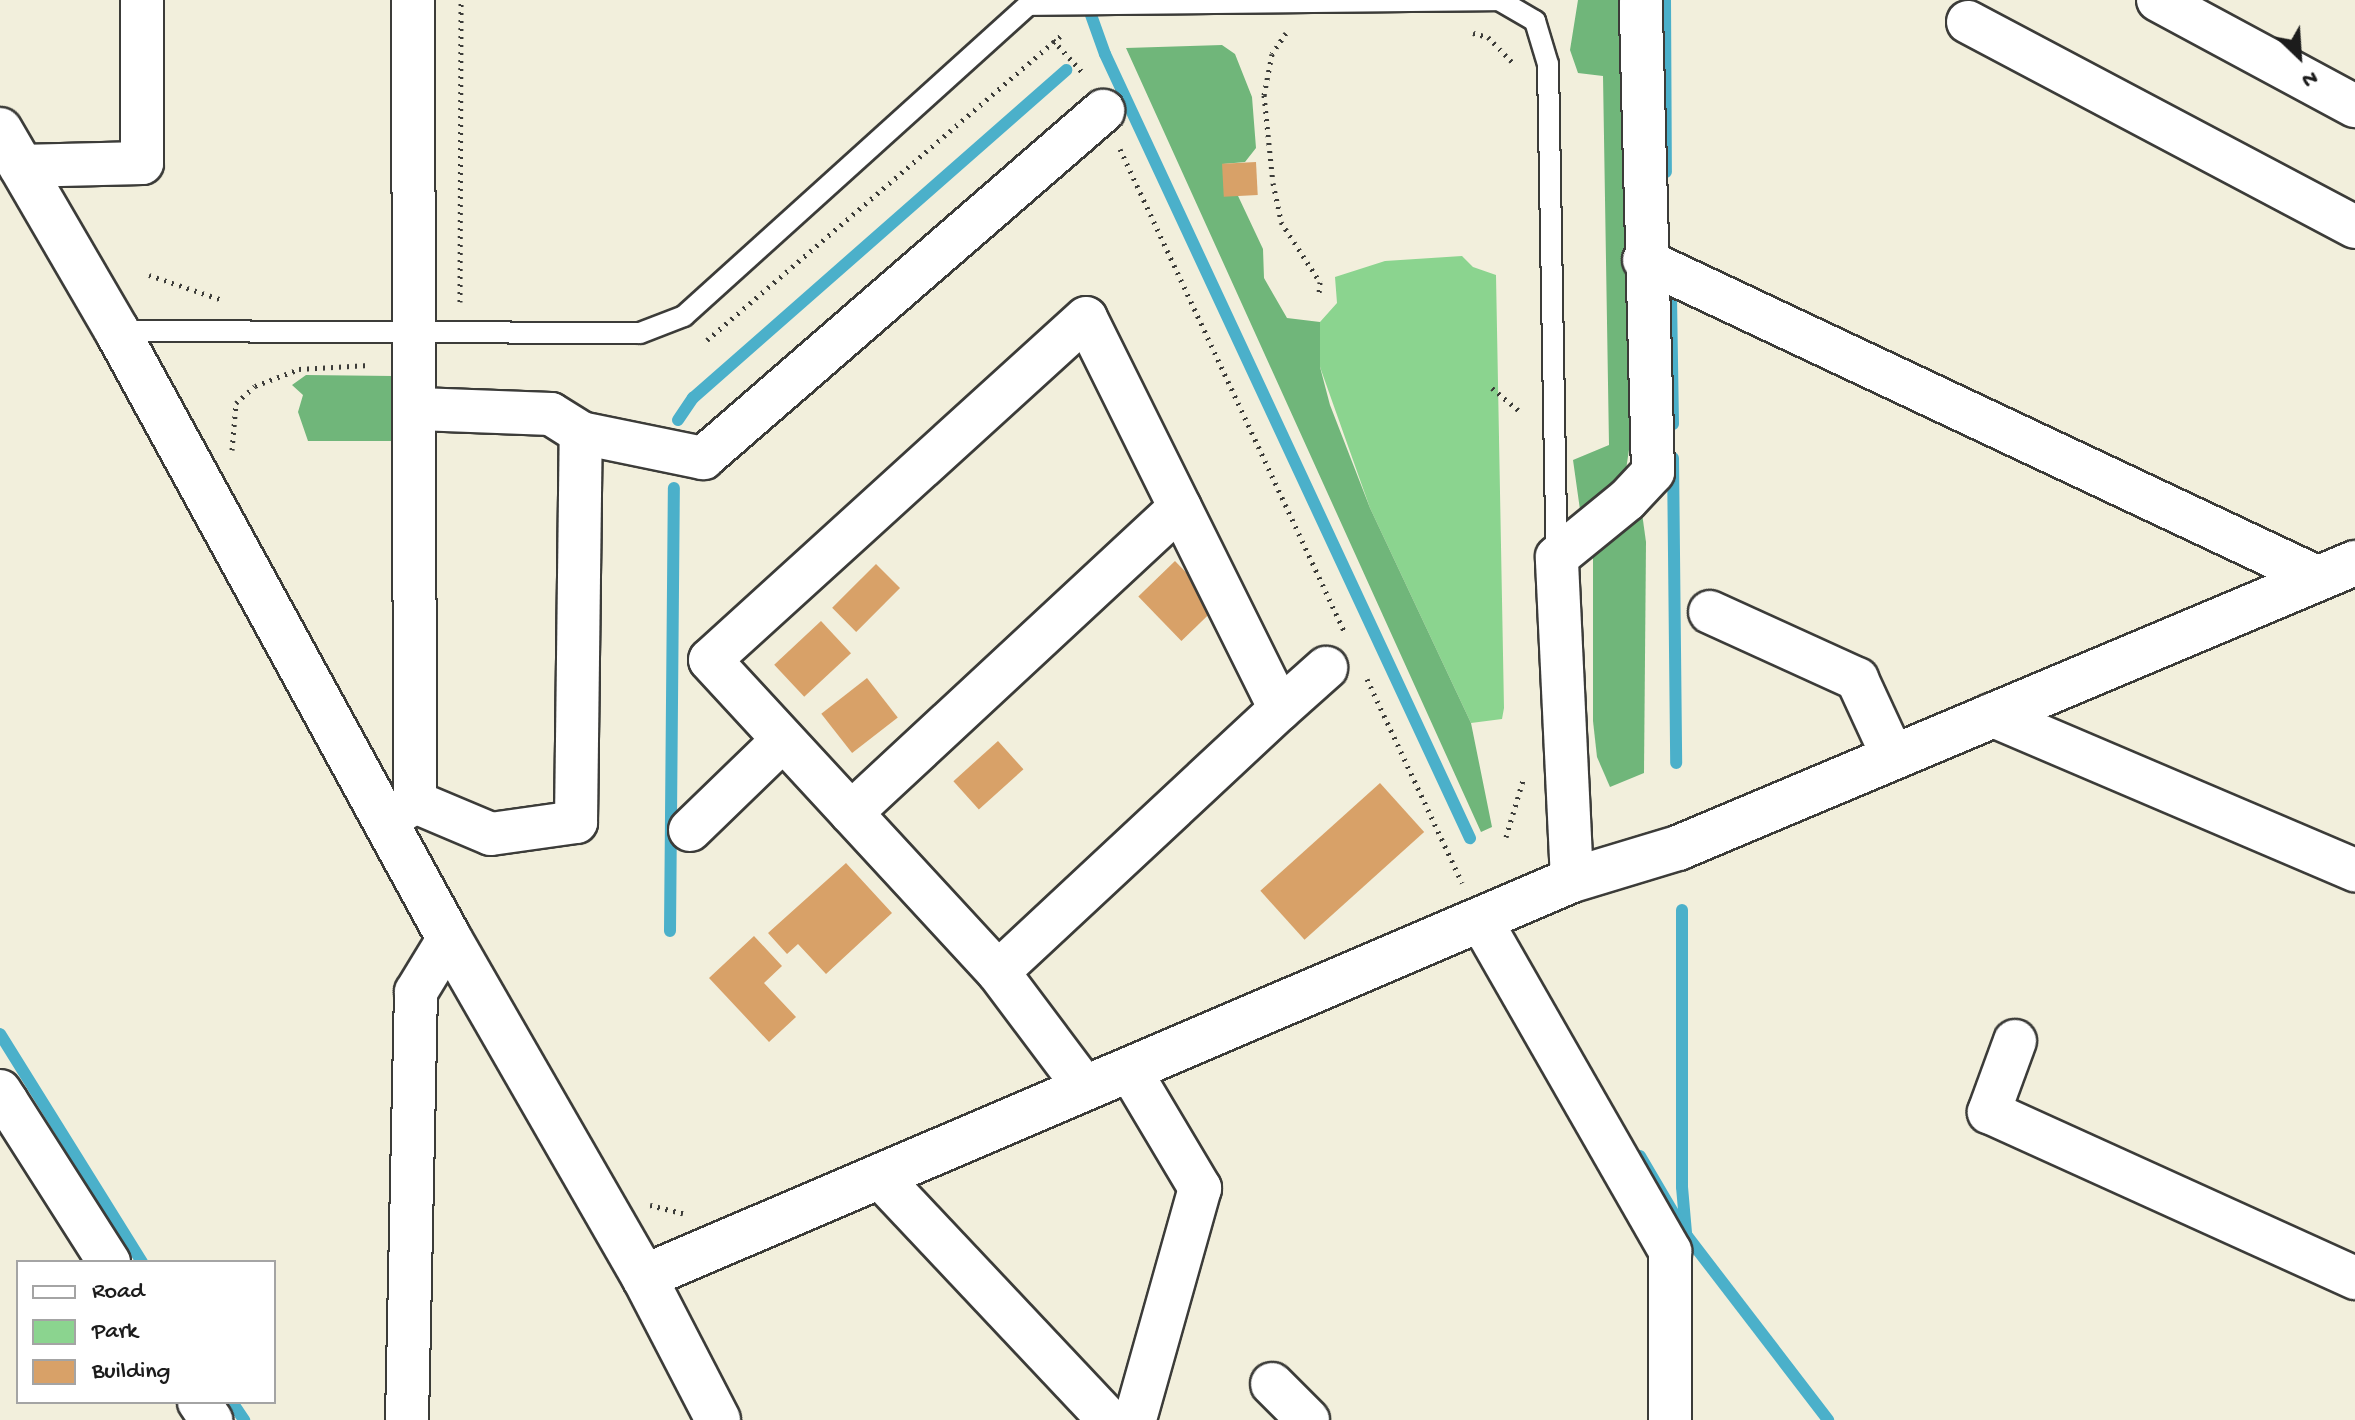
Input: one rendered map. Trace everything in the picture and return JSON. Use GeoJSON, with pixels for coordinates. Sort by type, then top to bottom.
{"type":"FeatureCollection","features":[{"type":"Feature","properties":{"kind":"street"},"geometry":{"type":"LineString","coordinates":[[10,148],[142,163],[142,0]]}},
{"type":"Feature","properties":{"kind":"street"},"geometry":{"type":"LineString","coordinates":[[401,811],[418,409],[412,348],[413,0]]}},
{"type":"Feature","properties":{"kind":"street"},"geometry":{"type":"LineString","coordinates":[[1572,880],[1557,557],[1627,500],[1653,472],[1644,260],[1641,0]]}},
{"type":"Feature","properties":{"kind":"street"},"geometry":{"type":"LineString","coordinates":[[2158,0],[2355,106]]}},
{"type":"Feature","properties":{"kind":"street"},"geometry":{"type":"LineString","coordinates":[[1968,22],[2355,227]]}},
{"type":"Feature","properties":{"kind":"street"},"geometry":{"type":"LineString","coordinates":[[418,409],[551,414],[581,433],[703,458],[1103,111]]}},
{"type":"Feature","properties":{"kind":"street"},"geometry":{"type":"LineString","coordinates":[[10,148],[401,811],[449,938],[644,1277],[718,1420]]}},
{"type":"Feature","properties":{"kind":"street"},"geometry":{"type":"LineString","coordinates":[[1644,260],[2337,571]]}},
{"type":"Feature","properties":{"kind":"street"},"geometry":{"type":"LineString","coordinates":[[1085,1088],[998,972],[710,660],[1086,318],[1280,709]]}},
{"type":"Feature","properties":{"kind":"street"},"geometry":{"type":"LineString","coordinates":[[401,811],[491,834],[576,822],[581,433]]}},
{"type":"Feature","properties":{"kind":"street"},"geometry":{"type":"LineString","coordinates":[[851,813],[1180,507]]}},
{"type":"Feature","properties":{"kind":"street"},"geometry":{"type":"LineString","coordinates":[[644,1277],[1129,1069],[1464,906],[1572,880],[1678,848],[2337,571]]}},
{"type":"Feature","properties":{"kind":"street"},"geometry":{"type":"LineString","coordinates":[[1710,612],[1857,679],[1893,757]]}},
{"type":"Feature","properties":{"kind":"street"},"geometry":{"type":"LineString","coordinates":[[998,972],[1280,709],[1346,661]]}},
{"type":"Feature","properties":{"kind":"street"},"geometry":{"type":"LineString","coordinates":[[1991,715],[2355,870]]}},
{"type":"Feature","properties":{"kind":"street"},"geometry":{"type":"LineString","coordinates":[[690,830],[783,740]]}},
{"type":"Feature","properties":{"kind":"street"},"geometry":{"type":"LineString","coordinates":[[1464,906],[1670,1251],[1670,1420]]}},
{"type":"Feature","properties":{"kind":"street"},"geometry":{"type":"LineString","coordinates":[[407,1420],[416,992],[449,938]]}},
{"type":"Feature","properties":{"kind":"street"},"geometry":{"type":"LineString","coordinates":[[2015,1041],[1989,1112],[2355,1278]]}},
{"type":"Feature","properties":{"kind":"street"},"geometry":{"type":"LineString","coordinates":[[1129,1069],[1200,1188],[1135,1420]]}},
{"type":"Feature","properties":{"kind":"street"},"geometry":{"type":"LineString","coordinates":[[2,1099],[108,1260]]}},
{"type":"Feature","properties":{"kind":"street"},"geometry":{"type":"LineString","coordinates":[[879,1176],[1109,1420]]}},
{"type":"Feature","properties":{"kind":"street"},"geometry":{"type":"LineString","coordinates":[[1272,1384],[1308,1420]]}},
{"type":"Feature","properties":{"kind":"lane"},"geometry":{"type":"LineString","coordinates":[[117,331],[412,348],[640,333],[684,316],[1028,5],[1153,0],[1499,0],[1535,21],[1548,64],[1557,557]]}},
{"type":"Feature","properties":{"kind":"path"},"geometry":{"type":"LineString","coordinates":[[461,0],[461,302]]}},
{"type":"Feature","properties":{"kind":"path"},"geometry":{"type":"LineString","coordinates":[[1465,31],[1488,37],[1509,55],[1519,77]]}},
{"type":"Feature","properties":{"kind":"path"},"geometry":{"type":"LineString","coordinates":[[1271,32],[1302,32]]}},
{"type":"Feature","properties":{"kind":"path"},"geometry":{"type":"LineString","coordinates":[[1287,32],[1272,54],[1264,95],[1273,183],[1281,222],[1320,282],[1319,294]]}},
{"type":"Feature","properties":{"kind":"path"},"geometry":{"type":"LineString","coordinates":[[698,346],[1053,40],[1070,34]]}},
{"type":"Feature","properties":{"kind":"path"},"geometry":{"type":"LineString","coordinates":[[1053,40],[1088,79],[1346,661],[1463,886],[1464,906]]}},
{"type":"Feature","properties":{"kind":"path"},"geometry":{"type":"LineString","coordinates":[[232,460],[236,403],[255,386],[299,369],[412,348]]}},
{"type":"Feature","properties":{"kind":"path"},"geometry":{"type":"LineString","coordinates":[[1492,388],[1522,413]]}},
{"type":"Feature","properties":{"kind":"path"},"geometry":{"type":"LineString","coordinates":[[1522,398],[1522,428]]}},
{"type":"Feature","properties":{"kind":"path"},"geometry":{"type":"LineString","coordinates":[[1506,837],[1524,773]]}},
{"type":"Feature","properties":{"kind":"path"},"geometry":{"type":"LineString","coordinates":[[641,1196],[652,1206],[691,1214]]}},
{"type":"Feature","properties":{"kind":"green space"},"geometry":{"type":"Polygon","coordinates":[[[1578,0],[1621,0],[1630,443],[1623,490],[1582,524],[1573,460],[1609,445],[1603,76],[1578,73],[1570,50],[1578,0]]]}},
{"type":"Feature","properties":{"kind":"green space"},"geometry":{"type":"Polygon","coordinates":[[[1222,45],[1235,54],[1252,97],[1256,148],[1245,162],[1223,164],[1263,249],[1264,278],[1287,318],[1320,322],[1320,367],[1330,405],[1370,508],[1471,723],[1492,827],[1481,832],[1126,48],[1222,45]]]}},
{"type":"Feature","properties":{"kind":"green space"},"geometry":{"type":"Polygon","coordinates":[[[1462,256],[1473,267],[1496,275],[1504,708],[1502,719],[1471,723],[1370,508],[1320,367],[1320,322],[1337,303],[1335,277],[1385,261],[1462,256]]]}},
{"type":"Feature","properties":{"kind":"green space"},"geometry":{"type":"Polygon","coordinates":[[[306,375],[393,376],[393,441],[308,441],[298,412],[303,395],[292,385],[306,375]]]}},
{"type":"Feature","properties":{"kind":"green space"},"geometry":{"type":"Polygon","coordinates":[[[1641,506],[1646,542],[1644,773],[1610,787],[1597,757],[1593,721],[1593,541],[1641,506]]]}},
{"type":"Feature","properties":{"kind":"building"},"geometry":{"type":"Polygon","coordinates":[[[1256,162],[1258,195],[1224,197],[1222,164],[1256,162]]]}},
{"type":"Feature","properties":{"kind":"building"},"geometry":{"type":"Polygon","coordinates":[[[1175,561],[1218,606],[1181,641],[1138,596],[1175,561]]]}},
{"type":"Feature","properties":{"kind":"building"},"geometry":{"type":"Polygon","coordinates":[[[876,564],[900,588],[856,632],[832,608],[876,564]]]}},
{"type":"Feature","properties":{"kind":"building"},"geometry":{"type":"Polygon","coordinates":[[[821,621],[851,653],[804,697],[774,665],[821,621]]]}},
{"type":"Feature","properties":{"kind":"building"},"geometry":{"type":"Polygon","coordinates":[[[867,678],[898,717],[852,753],[821,714],[867,678]]]}},
{"type":"Feature","properties":{"kind":"building"},"geometry":{"type":"Polygon","coordinates":[[[998,741],[1023,769],[979,809],[953,781],[998,741]]]}},
{"type":"Feature","properties":{"kind":"building"},"geometry":{"type":"Polygon","coordinates":[[[1380,783],[1424,832],[1305,940],[1260,891],[1380,783]]]}},
{"type":"Feature","properties":{"kind":"building"},"geometry":{"type":"Polygon","coordinates":[[[846,863],[892,913],[826,974],[798,944],[787,954],[768,933],[846,863]]]}},
{"type":"Feature","properties":{"kind":"building"},"geometry":{"type":"Polygon","coordinates":[[[754,936],[782,966],[764,983],[796,1017],[769,1042],[709,978],[754,936]]]}},
{"type":"Feature","properties":{"kind":"waterway"},"geometry":{"type":"LineString","coordinates":[[1665,0],[1666,172]]}},
{"type":"Feature","properties":{"kind":"waterway"},"geometry":{"type":"LineString","coordinates":[[1086,1],[1105,54],[1470,838]]}},
{"type":"Feature","properties":{"kind":"waterway"},"geometry":{"type":"LineString","coordinates":[[678,420],[693,398],[1066,70]]}},
{"type":"Feature","properties":{"kind":"waterway"},"geometry":{"type":"LineString","coordinates":[[1671,297],[1673,424]]}},
{"type":"Feature","properties":{"kind":"waterway"},"geometry":{"type":"LineString","coordinates":[[1673,458],[1676,763]]}},
{"type":"Feature","properties":{"kind":"waterway"},"geometry":{"type":"LineString","coordinates":[[670,931],[674,488]]}},
{"type":"Feature","properties":{"kind":"waterway"},"geometry":{"type":"LineString","coordinates":[[1682,910],[1682,1187],[1686,1233]]}},
{"type":"Feature","properties":{"kind":"waterway"},"geometry":{"type":"LineString","coordinates":[[0,1034],[141,1260]]}},
{"type":"Feature","properties":{"kind":"waterway"},"geometry":{"type":"LineString","coordinates":[[1640,1156],[1687,1236],[1828,1420]]}},
{"type":"Feature","properties":{"kind":"waterway"},"geometry":{"type":"LineString","coordinates":[[233,1404],[244,1420]]}}]}
